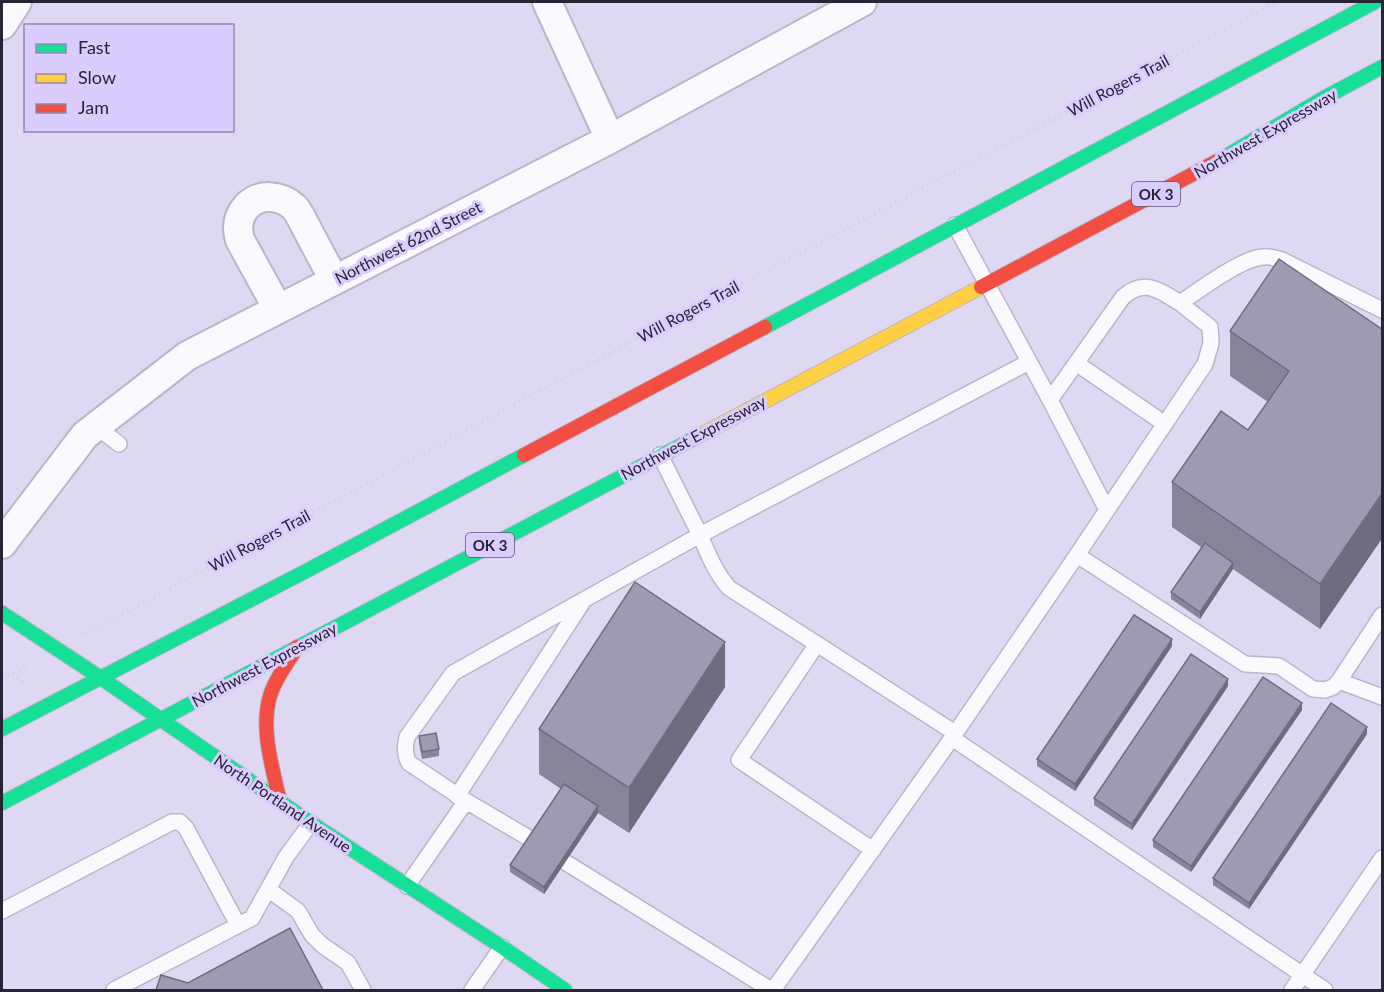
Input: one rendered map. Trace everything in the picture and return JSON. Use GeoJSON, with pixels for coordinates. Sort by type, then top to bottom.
{"type":"FeatureCollection","features":[{"type":"Feature","properties":{"kind":"main road"},"geometry":{"type":"LineString","coordinates":[[2,729],[320,564],[1375,2]]}},
{"type":"Feature","properties":{"kind":"main road","name":"Northwest Expressway"},"geometry":{"type":"LineString","coordinates":[[2,803],[1206,168],[1322,99],[1383,67]]}},
{"type":"Feature","properties":{"kind":"main road","name":"North Portland Avenue"},"geometry":{"type":"LineString","coordinates":[[2,612],[311,823],[565,990]]}},
{"type":"Feature","properties":{"kind":"main road"},"geometry":{"type":"LineString","coordinates":[[280,802],[267,736],[266,713],[270,695],[297,647]]}},
{"type":"Feature","properties":{"kind":"street"},"geometry":{"type":"LineString","coordinates":[[2,25],[17,2]]}},
{"type":"Feature","properties":{"kind":"street"},"geometry":{"type":"LineString","coordinates":[[547,2],[610,139]]}},
{"type":"Feature","properties":{"kind":"street","name":"Northwest 62nd Street"},"geometry":{"type":"LineString","coordinates":[[2,544],[85,435],[187,356],[610,139],[862,2]]}},
{"type":"Feature","properties":{"kind":"street"},"geometry":{"type":"LineString","coordinates":[[278,309],[240,240],[237,230],[239,218],[247,206],[257,199],[270,197],[283,199],[296,208],[334,280]]}},
{"type":"Feature","properties":{"kind":"lane"},"geometry":{"type":"LineString","coordinates":[[956,225],[1107,510]]}},
{"type":"Feature","properties":{"kind":"lane"},"geometry":{"type":"LineString","coordinates":[[1180,303],[1240,265],[1261,257],[1271,257],[1282,260],[1383,310]]}},
{"type":"Feature","properties":{"kind":"lane"},"geometry":{"type":"LineString","coordinates":[[565,862],[772,990],[953,735],[1205,364],[1211,343],[1210,327],[1180,303],[1152,288],[1141,286],[1131,290],[1123,297],[1050,400]]}},
{"type":"Feature","properties":{"kind":"lane"},"geometry":{"type":"LineString","coordinates":[[532,840],[461,799],[409,763],[405,756],[407,738],[453,673],[700,535],[1029,362]]}},
{"type":"Feature","properties":{"kind":"lane"},"geometry":{"type":"LineString","coordinates":[[1076,363],[1165,424]]}},
{"type":"Feature","properties":{"kind":"lane"},"geometry":{"type":"LineString","coordinates":[[96,426],[119,444]]}},
{"type":"Feature","properties":{"kind":"lane"},"geometry":{"type":"LineString","coordinates":[[660,455],[720,578],[729,588],[953,735],[1325,990]]}},
{"type":"Feature","properties":{"kind":"lane"},"geometry":{"type":"LineString","coordinates":[[1077,555],[1245,664],[1279,666],[1313,689],[1325,690],[1333,687],[1339,681],[1383,615]]}},
{"type":"Feature","properties":{"kind":"lane"},"geometry":{"type":"LineString","coordinates":[[407,886],[583,600]]}},
{"type":"Feature","properties":{"kind":"lane"},"geometry":{"type":"LineString","coordinates":[[817,644],[739,760],[873,850]]}},
{"type":"Feature","properties":{"kind":"lane"},"geometry":{"type":"LineString","coordinates":[[1339,681],[1383,697]]}},
{"type":"Feature","properties":{"kind":"lane"},"geometry":{"type":"LineString","coordinates":[[2,911],[172,822],[180,822],[186,828],[238,925]]}},
{"type":"Feature","properties":{"kind":"lane"},"geometry":{"type":"LineString","coordinates":[[114,990],[252,918],[286,857],[311,823]]}},
{"type":"Feature","properties":{"kind":"lane"},"geometry":{"type":"LineString","coordinates":[[1292,990],[1383,858]]}},
{"type":"Feature","properties":{"kind":"lane"},"geometry":{"type":"LineString","coordinates":[[268,889],[298,911],[312,935],[348,963],[363,990]]}},
{"type":"Feature","properties":{"kind":"lane"},"geometry":{"type":"LineString","coordinates":[[472,990],[502,947]]}},
{"type":"Feature","properties":{"kind":"path","name":"Will Rogers Trail"},"geometry":{"type":"LineString","coordinates":[[101,625],[668,322],[1277,2]]}},
{"type":"Feature","properties":{"kind":"path"},"geometry":{"type":"LineString","coordinates":[[2,676],[21,669]]}},
{"type":"Feature","properties":{"kind":"path"},"geometry":{"type":"LineString","coordinates":[[12,674],[24,683]]}},
{"type":"Feature","properties":{"kind":"building"},"geometry":{"type":"Polygon","coordinates":[[[1279,259],[1383,330],[1383,492],[1320,584],[1172,482],[1221,411],[1248,430],[1289,371],[1230,331],[1279,259]]]}},
{"type":"Feature","properties":{"kind":"building"},"geometry":{"type":"Polygon","coordinates":[[[1205,543],[1233,563],[1200,612],[1171,592],[1205,543]]]}},
{"type":"Feature","properties":{"kind":"building"},"geometry":{"type":"Polygon","coordinates":[[[635,582],[725,642],[629,788],[539,729],[635,582]]]}},
{"type":"Feature","properties":{"kind":"building"},"geometry":{"type":"Polygon","coordinates":[[[1134,615],[1172,639],[1075,784],[1037,759],[1134,615]]]}},
{"type":"Feature","properties":{"kind":"building"},"geometry":{"type":"Polygon","coordinates":[[[1191,654],[1228,679],[1132,824],[1094,798],[1191,654]]]}},
{"type":"Feature","properties":{"kind":"building"},"geometry":{"type":"Polygon","coordinates":[[[1263,677],[1302,703],[1191,866],[1153,840],[1263,677]]]}},
{"type":"Feature","properties":{"kind":"building"},"geometry":{"type":"Polygon","coordinates":[[[1331,703],[1367,727],[1249,903],[1213,878],[1331,703]]]}},
{"type":"Feature","properties":{"kind":"building"},"geometry":{"type":"Polygon","coordinates":[[[436,733],[439,749],[422,752],[419,736],[436,733]]]}},
{"type":"Feature","properties":{"kind":"building"},"geometry":{"type":"Polygon","coordinates":[[[564,784],[598,806],[544,887],[510,865],[564,784]]]}},
{"type":"Feature","properties":{"kind":"building"},"geometry":{"type":"Polygon","coordinates":[[[290,928],[323,990],[156,990],[161,975],[188,983],[290,928]]]}},
{"type":"Feature","properties":{"kind":"traffic: fast"},"geometry":{"type":"LineString","coordinates":[[765,327],[1375,2]]}},
{"type":"Feature","properties":{"kind":"traffic: fast"},"geometry":{"type":"LineString","coordinates":[[1223,158],[1322,99],[1382,67]]}},
{"type":"Feature","properties":{"kind":"traffic: fast"},"geometry":{"type":"LineString","coordinates":[[2,803],[693,439]]}},
{"type":"Feature","properties":{"kind":"traffic: fast"},"geometry":{"type":"LineString","coordinates":[[2,729],[524,455]]}},
{"type":"Feature","properties":{"kind":"traffic: fast"},"geometry":{"type":"LineString","coordinates":[[2,613],[101,678],[311,823],[565,990]]}},
{"type":"Feature","properties":{"kind":"traffic: slow"},"geometry":{"type":"LineString","coordinates":[[693,439],[981,287]]}},
{"type":"Feature","properties":{"kind":"traffic: jam"},"geometry":{"type":"LineString","coordinates":[[981,287],[1223,158]]}},
{"type":"Feature","properties":{"kind":"traffic: jam"},"geometry":{"type":"LineString","coordinates":[[524,455],[765,327]]}},
{"type":"Feature","properties":{"kind":"traffic: jam"},"geometry":{"type":"LineString","coordinates":[[280,802],[267,736],[267,709],[275,683],[297,647]]}}]}
